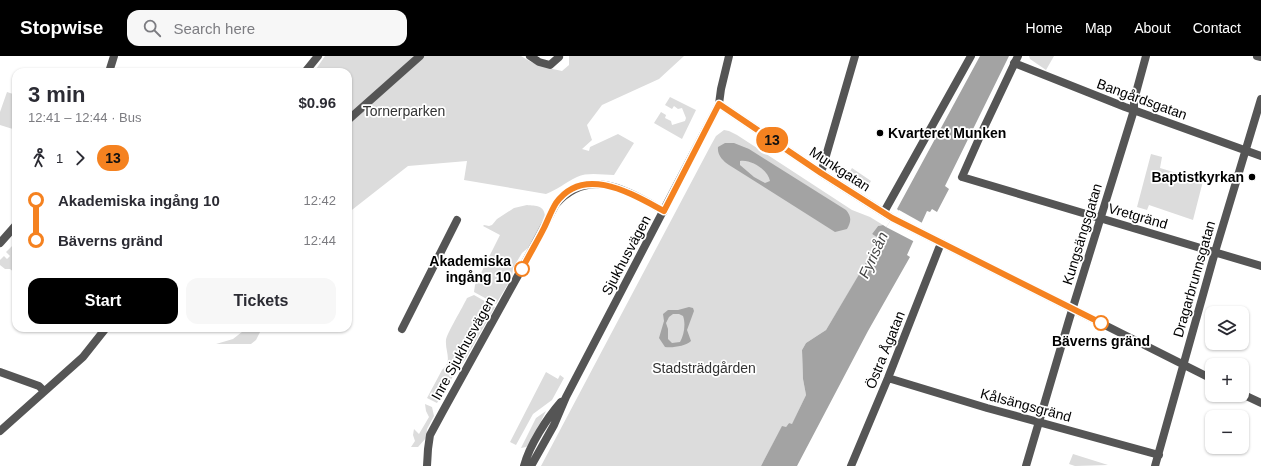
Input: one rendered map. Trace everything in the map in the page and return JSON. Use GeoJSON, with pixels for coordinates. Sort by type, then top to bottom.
{"type":"FeatureCollection","features":[{"type":"Feature","properties":{"kind":"street"},"geometry":{"type":"LineString","coordinates":[[110,68],[114,56]]}},
{"type":"Feature","properties":{"kind":"street"},"geometry":{"type":"LineString","coordinates":[[308,68],[318,56]]}},
{"type":"Feature","properties":{"kind":"street"},"geometry":{"type":"LineString","coordinates":[[352,116],[420,56]]}},
{"type":"Feature","properties":{"kind":"street"},"geometry":{"type":"LineString","coordinates":[[530,56],[539,62],[550,65],[559,57]]}},
{"type":"Feature","properties":{"kind":"street","name":"Sjukhusvägen"},"geometry":{"type":"LineString","coordinates":[[531,466],[554,425],[566,397],[719,104],[729,56]]}},
{"type":"Feature","properties":{"kind":"street"},"geometry":{"type":"LineString","coordinates":[[821,173],[855,56]]}},
{"type":"Feature","properties":{"kind":"street"},"geometry":{"type":"LineString","coordinates":[[884,212],[971,56]]}},
{"type":"Feature","properties":{"kind":"street","name":"Kungsängsgatan"},"geometry":{"type":"LineString","coordinates":[[1026,466],[1097,218],[1134,110],[1134,100],[1146,56]]}},
{"type":"Feature","properties":{"kind":"street"},"geometry":{"type":"LineString","coordinates":[[1257,56],[1261,57]]}},
{"type":"Feature","properties":{"kind":"street","name":"Bangårdsgatan"},"geometry":{"type":"LineString","coordinates":[[1016,59],[1134,110],[1261,156]]}},
{"type":"Feature","properties":{"kind":"street","name":"Vretgränd"},"geometry":{"type":"LineString","coordinates":[[1016,59],[980,134],[962,177],[1261,266]]}},
{"type":"Feature","properties":{"kind":"street","name":"Dragarbrunnsgatan"},"geometry":{"type":"LineString","coordinates":[[1155,466],[1182,365],[1261,99]]}},
{"type":"Feature","properties":{"kind":"street","name":"Munkgatan"},"geometry":{"type":"LineString","coordinates":[[719,104],[821,173],[892,218],[942,243]]}},
{"type":"Feature","properties":{"kind":"street","name":"Inre Sjukhusvägen"},"geometry":{"type":"LineString","coordinates":[[427,466],[430,436],[440,416],[525,264],[556,204],[563,196],[570,190],[586,184],[607,185],[617,188],[664,211]]}},
{"type":"Feature","properties":{"kind":"street"},"geometry":{"type":"LineString","coordinates":[[402,329],[457,220]]}},
{"type":"Feature","properties":{"kind":"street"},"geometry":{"type":"LineString","coordinates":[[0,243],[12,230]]}},
{"type":"Feature","properties":{"kind":"street"},"geometry":{"type":"LineString","coordinates":[[942,243],[1205,376]]}},
{"type":"Feature","properties":{"kind":"street","name":"Östra Ågatan"},"geometry":{"type":"LineString","coordinates":[[851,466],[942,243]]}},
{"type":"Feature","properties":{"kind":"street"},"geometry":{"type":"LineString","coordinates":[[0,431],[82,357],[103,332]]}},
{"type":"Feature","properties":{"kind":"street"},"geometry":{"type":"LineString","coordinates":[[0,372],[39,386],[44,391]]}},
{"type":"Feature","properties":{"kind":"street","name":"Kålsängsgränd"},"geometry":{"type":"LineString","coordinates":[[888,378],[987,408],[1158,455]]}},
{"type":"Feature","properties":{"kind":"street","name":"Sjukhusvägen"},"geometry":{"type":"LineString","coordinates":[[524,466],[526,457],[551,414],[566,397]]}},
{"type":"Feature","properties":{"kind":"street"},"geometry":{"type":"LineString","coordinates":[[1249,397],[1261,403]]}},
{"type":"Feature","properties":{"kind":"green space","name":"Tornerparken"},"geometry":{"type":"Polygon","coordinates":[[[325,56],[521,56],[541,66],[562,71],[569,65],[569,56],[684,56],[659,79],[602,105],[587,125],[592,140],[582,149],[589,151],[590,147],[618,134],[634,143],[614,175],[581,175],[546,194],[464,180],[467,161],[408,166],[352,210],[352,68],[317,68],[325,56]]]}},
{"type":"Feature","properties":{"kind":"green space"},"geometry":{"type":"Polygon","coordinates":[[[1029,56],[1054,56],[1046,70],[1030,59],[1029,56]]]}},
{"type":"Feature","properties":{"kind":"green space"},"geometry":{"type":"Polygon","coordinates":[[[7,92],[12,94],[12,129],[0,125],[0,112],[7,92]]]}},
{"type":"Feature","properties":{"kind":"green space"},"geometry":{"type":"Polygon","coordinates":[[[670,97],[696,110],[682,139],[654,123],[661,112],[666,115],[665,118],[671,121],[672,125],[685,121],[686,118],[682,108],[678,109],[674,106],[672,109],[665,105],[670,97]]]}},
{"type":"Feature","properties":{"kind":"green space","name":"Stadsträdgården"},"geometry":{"type":"Polygon","coordinates":[[[724,130],[737,135],[852,210],[870,217],[883,225],[878,226],[872,234],[878,238],[882,233],[884,234],[826,330],[806,343],[802,350],[803,379],[806,395],[792,425],[789,423],[786,427],[782,427],[761,466],[541,466],[711,145],[716,136],[724,130]]]}},
{"type":"Feature","properties":{"kind":"green space"},"geometry":{"type":"Polygon","coordinates":[[[1151,154],[1162,157],[1160,168],[1203,181],[1193,220],[1149,205],[1147,210],[1137,207],[1151,154]]]}},
{"type":"Feature","properties":{"kind":"green space"},"geometry":{"type":"Polygon","coordinates":[[[852,168],[871,181],[866,189],[846,178],[852,168]]]}},
{"type":"Feature","properties":{"kind":"green space"},"geometry":{"type":"Polygon","coordinates":[[[527,205],[541,208],[545,216],[529,247],[522,253],[513,268],[512,277],[496,304],[474,292],[475,285],[500,235],[483,226],[492,225],[497,219],[514,208],[527,205]]]}},
{"type":"Feature","properties":{"kind":"green space"},"geometry":{"type":"Polygon","coordinates":[[[12,246],[12,271],[5,269],[0,265],[0,260],[4,256],[7,259],[10,256],[6,252],[12,246]]]}},
{"type":"Feature","properties":{"kind":"green space"},"geometry":{"type":"Polygon","coordinates":[[[474,295],[495,307],[465,360],[454,374],[445,391],[442,390],[440,392],[441,396],[437,403],[427,398],[448,360],[446,344],[447,337],[467,298],[474,295]]]}},
{"type":"Feature","properties":{"kind":"green space"},"geometry":{"type":"Polygon","coordinates":[[[242,332],[260,332],[256,340],[251,344],[216,344],[233,339],[242,332]]]}},
{"type":"Feature","properties":{"kind":"green space"},"geometry":{"type":"Polygon","coordinates":[[[546,372],[558,379],[560,375],[564,378],[552,400],[533,414],[516,445],[510,442],[546,372]]]}},
{"type":"Feature","properties":{"kind":"green space"},"geometry":{"type":"Polygon","coordinates":[[[425,404],[432,407],[434,416],[427,429],[426,438],[418,447],[411,447],[415,441],[413,435],[414,429],[419,434],[429,417],[425,404]]]}},
{"type":"Feature","properties":{"kind":"green space"},"geometry":{"type":"Polygon","coordinates":[[[546,411],[529,445],[521,448],[536,418],[546,411]]]}},
{"type":"Feature","properties":{"kind":"green space"},"geometry":{"type":"Polygon","coordinates":[[[1073,454],[1108,465],[1075,466],[1069,464],[1073,454]]]}},
{"type":"Feature","properties":{"kind":"water","name":"Fyrisån"},"geometry":{"type":"Polygon","coordinates":[[[980,56],[1009,56],[945,186],[949,189],[937,212],[932,209],[930,212],[927,211],[907,255],[910,257],[868,331],[797,466],[761,466],[782,426],[786,427],[789,423],[792,424],[806,395],[803,379],[802,350],[806,343],[826,330],[883,234],[882,233],[878,238],[872,234],[878,226],[883,225],[886,227],[899,211],[897,209],[980,56]]]}},
{"type":"Feature","properties":{"kind":"water"},"geometry":{"type":"Polygon","coordinates":[[[725,143],[734,143],[749,149],[846,210],[850,220],[847,229],[835,232],[729,165],[721,158],[718,153],[718,147],[725,143]],[[740,161],[740,165],[754,177],[765,183],[770,181],[763,169],[744,161],[740,161]]]}},
{"type":"Feature","properties":{"kind":"water"},"geometry":{"type":"Polygon","coordinates":[[[689,307],[693,308],[694,311],[687,330],[691,341],[679,346],[665,347],[659,338],[664,321],[663,314],[668,310],[678,310],[689,307]],[[673,314],[669,317],[666,323],[668,329],[668,339],[672,343],[680,342],[683,336],[684,319],[683,316],[673,314]]]}},
{"type":"Feature","properties":{"kind":"pier"},"geometry":{"type":"Polygon","coordinates":[[[899,210],[924,224],[915,242],[886,227],[899,210]]]}},
{"type":"Feature","properties":{"kind":"bus line","name":"13"},"geometry":{"type":"LineString","coordinates":[[522,269],[556,204],[570,190],[586,184],[607,185],[617,188],[664,211],[719,104],[821,173],[892,218],[1101,323]]}},
{"type":"Feature","properties":{"kind":"place","name":"Kvarteret Munken"},"geometry":{"type":"Point","coordinates":[880,133]}},
{"type":"Feature","properties":{"kind":"place","name":"Baptistkyrkan"},"geometry":{"type":"Point","coordinates":[1252,177]}},
{"type":"Feature","properties":{"kind":"place","name":"Akademiska ingång 10"},"geometry":{"type":"Point","coordinates":[522,269]}},
{"type":"Feature","properties":{"kind":"place","name":"Bäverns gränd"},"geometry":{"type":"Point","coordinates":[1101,323]}}]}
